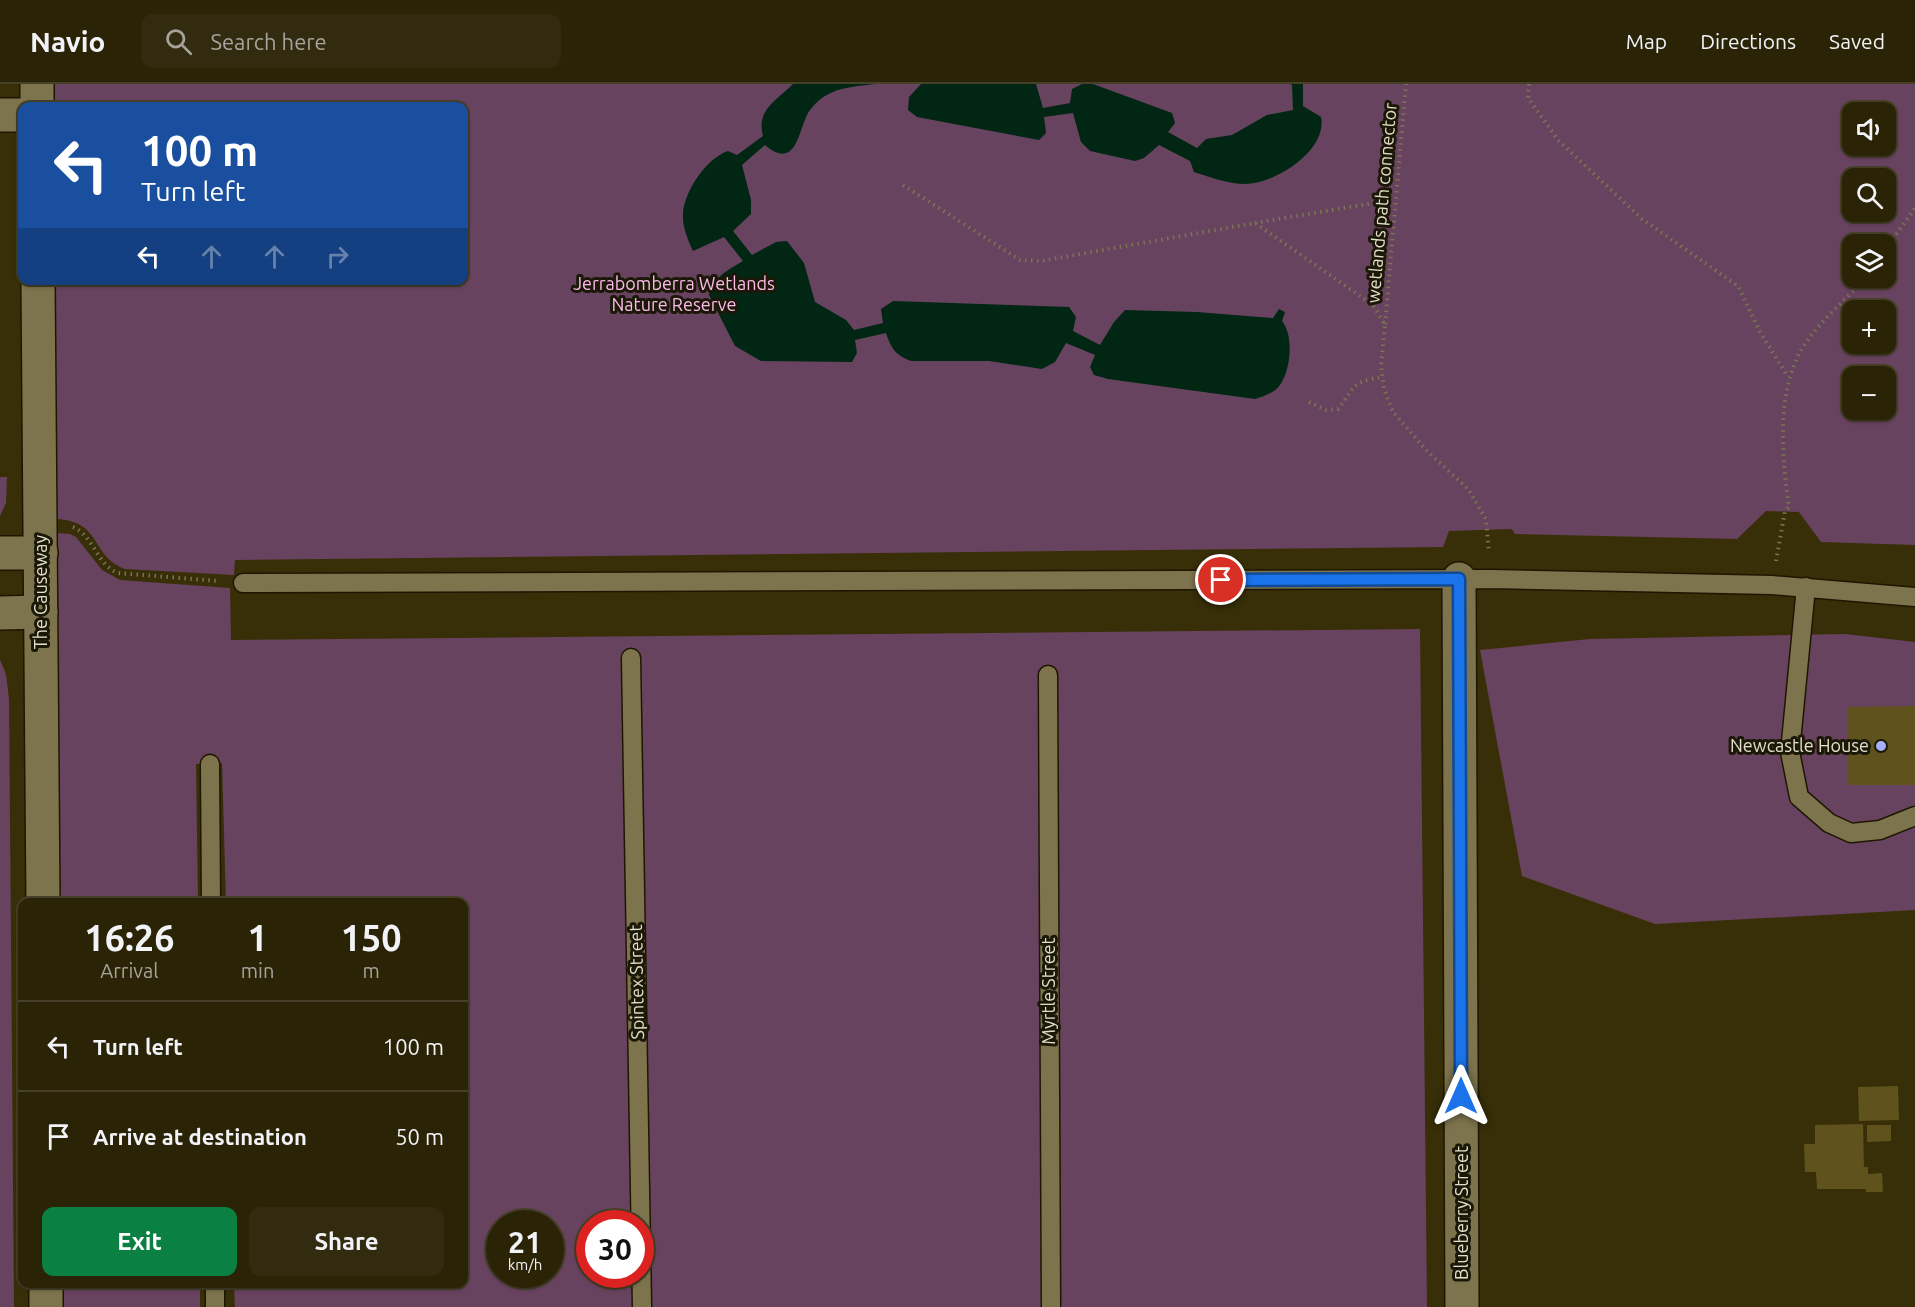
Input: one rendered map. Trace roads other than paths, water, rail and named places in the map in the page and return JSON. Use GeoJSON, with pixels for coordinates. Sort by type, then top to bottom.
{"type":"FeatureCollection","features":[{"type":"Feature","properties":{"kind":"street"},"geometry":{"type":"LineString","coordinates":[[36,84],[37,102]]}},
{"type":"Feature","properties":{"kind":"street"},"geometry":{"type":"LineString","coordinates":[[0,115],[18,115]]}},
{"type":"Feature","properties":{"kind":"street","name":"The Causeway"},"geometry":{"type":"LineString","coordinates":[[38,285],[43,898]]}},
{"type":"Feature","properties":{"kind":"street"},"geometry":{"type":"LineString","coordinates":[[0,553],[41,553]]}},
{"type":"Feature","properties":{"kind":"street","name":"Blueberry Street"},"geometry":{"type":"LineString","coordinates":[[1462,1307],[1475,579]]}},
{"type":"Feature","properties":{"kind":"street"},"geometry":{"type":"LineString","coordinates":[[0,613],[41,612]]}},
{"type":"Feature","properties":{"kind":"street"},"geometry":{"type":"LineString","coordinates":[[46,1288],[46,1307]]}},
{"type":"Feature","properties":{"kind":"lane"},"geometry":{"type":"LineString","coordinates":[[243,583],[1475,579],[1771,585],[1915,597]]}},
{"type":"Feature","properties":{"kind":"lane"},"geometry":{"type":"LineString","coordinates":[[1806,587],[1790,752],[1799,797],[1829,822],[1851,833],[1880,830],[1915,816]]}},
{"type":"Feature","properties":{"kind":"lane","name":"Spintex Street"},"geometry":{"type":"LineString","coordinates":[[631,658],[642,1307]]}},
{"type":"Feature","properties":{"kind":"lane","name":"Myrtle Street"},"geometry":{"type":"LineString","coordinates":[[1048,675],[1051,1307]]}},
{"type":"Feature","properties":{"kind":"lane"},"geometry":{"type":"LineString","coordinates":[[210,764],[211,898]]}},
{"type":"Feature","properties":{"kind":"lane"},"geometry":{"type":"LineString","coordinates":[[215,1288],[215,1307]]}},
{"type":"Feature","properties":{"kind":"place","name":"Newcastle House"},"geometry":{"type":"Point","coordinates":[1881,746]}},
{"type":"Feature","properties":{"kind":"park label","name":"Jerrabomberra Wetlands Nature Reserve"},"geometry":{"type":"Point","coordinates":[674,294]}}]}
